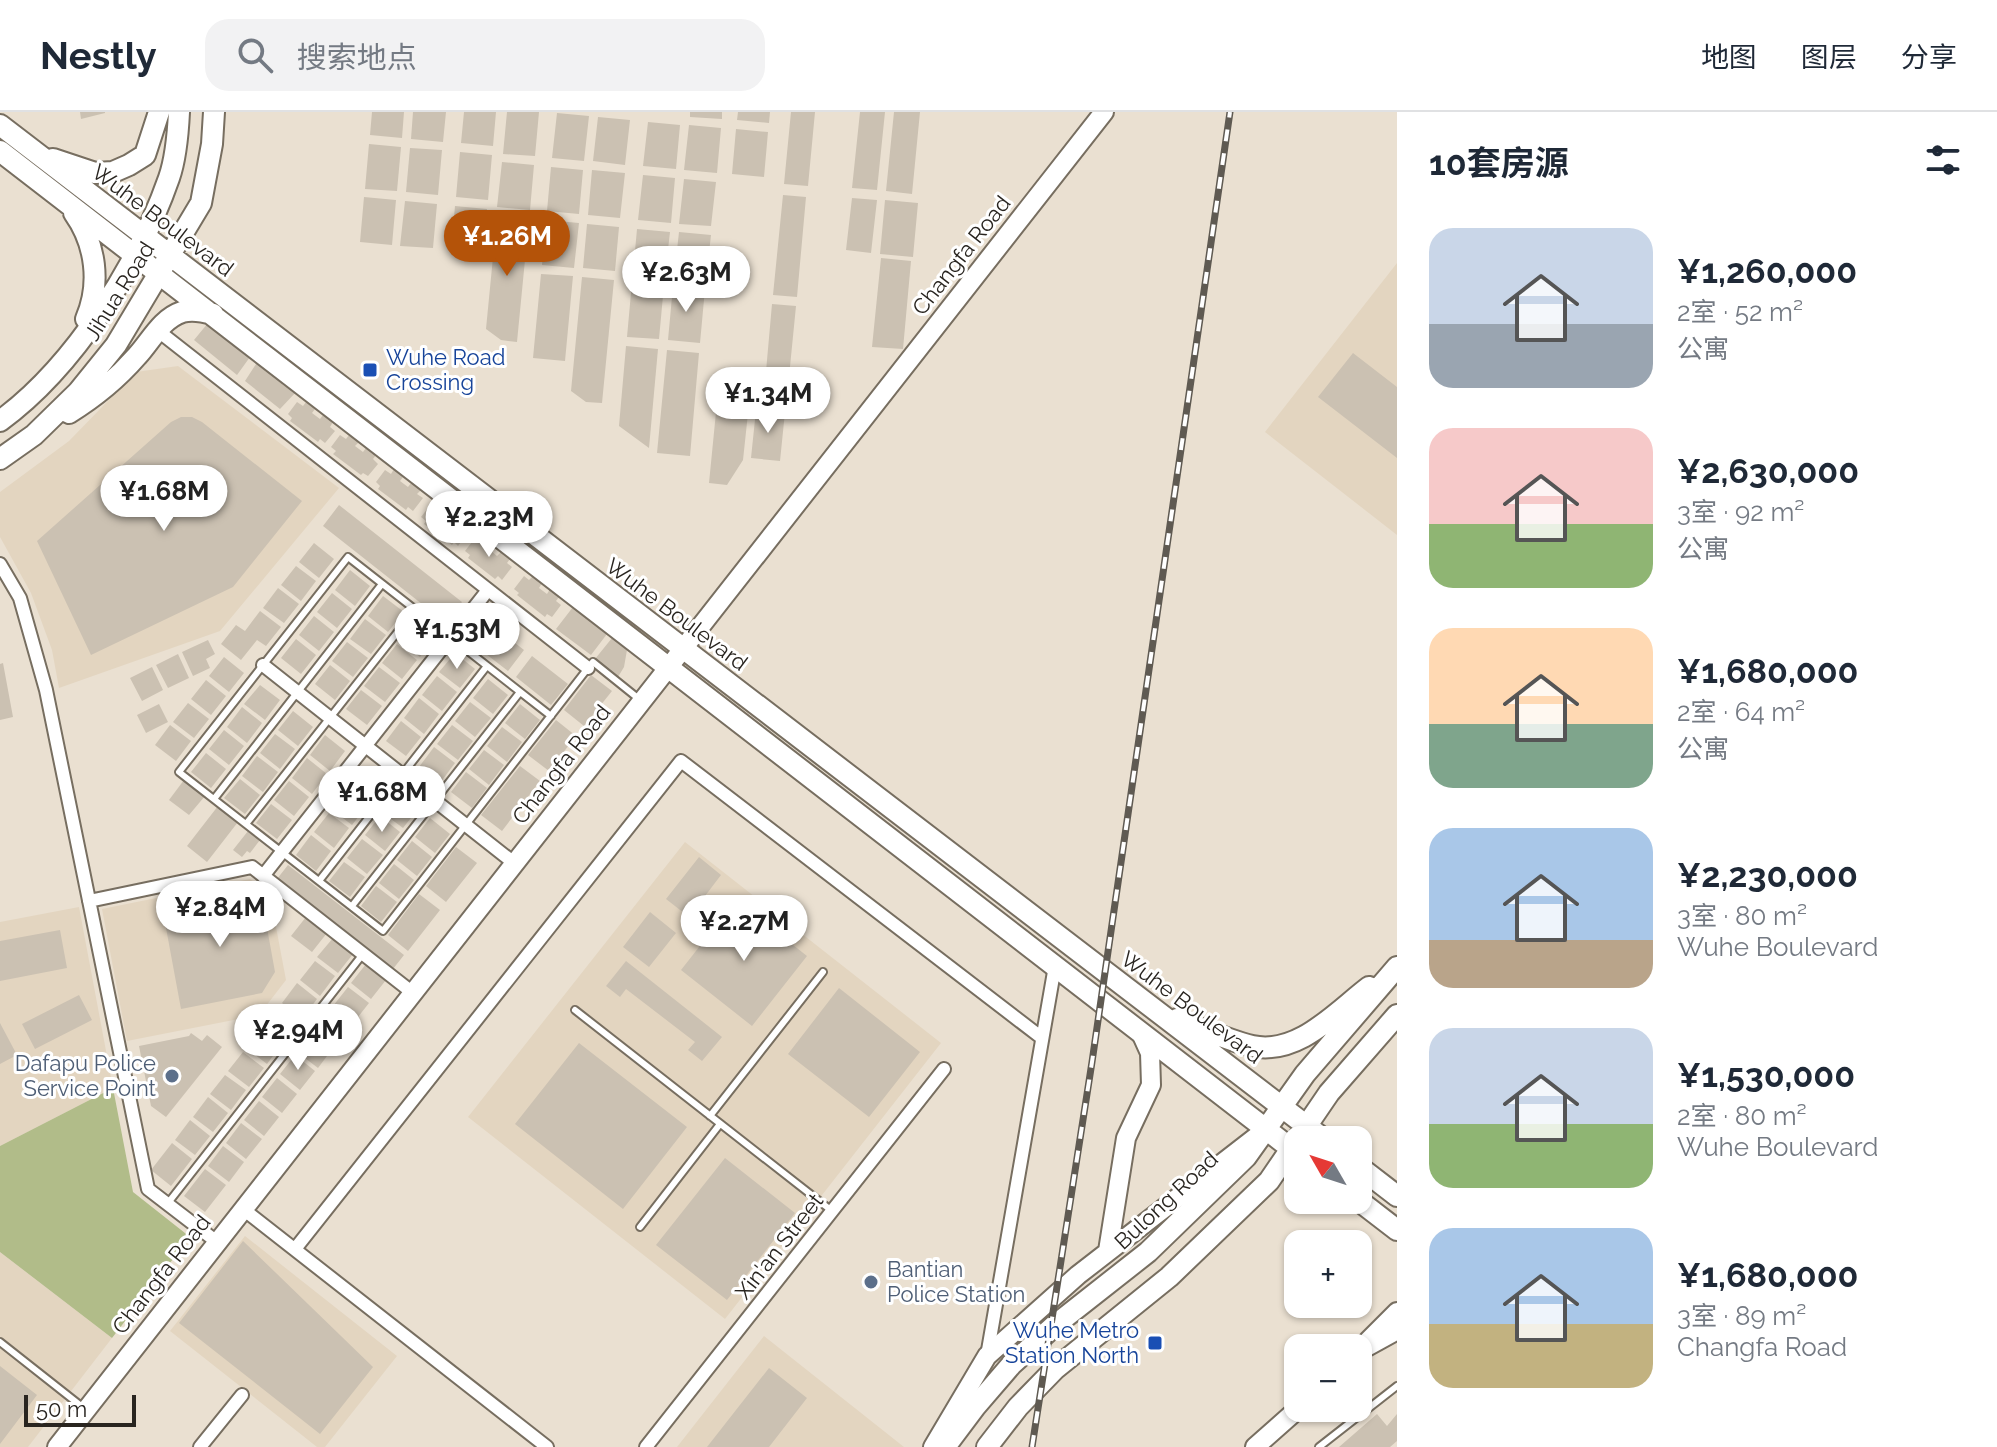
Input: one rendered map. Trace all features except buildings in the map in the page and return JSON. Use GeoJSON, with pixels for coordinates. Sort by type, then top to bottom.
{"type":"FeatureCollection","features":[{"type":"Feature","properties":{"kind":"main road"},"geometry":{"type":"LineString","coordinates":[[33,151],[95,173],[113,172],[145,155],[159,112]]}},
{"type":"Feature","properties":{"kind":"main road","name":"Jihua Road"},"geometry":{"type":"LineString","coordinates":[[0,421],[55,371],[75,347],[140,245],[170,176],[179,112]]}},
{"type":"Feature","properties":{"kind":"main road","name":"Jihua Road"},"geometry":{"type":"LineString","coordinates":[[0,459],[34,435],[78,392],[116,345],[201,203],[212,144],[214,112]]}},
{"type":"Feature","properties":{"kind":"main road","name":"Wuhe Boulevard"},"geometry":{"type":"LineString","coordinates":[[0,125],[165,265],[683,648],[1307,1126]]}},
{"type":"Feature","properties":{"kind":"main road","name":"Wuhe Boulevard"},"geometry":{"type":"LineString","coordinates":[[0,151],[59,195],[140,245]]}},
{"type":"Feature","properties":{"kind":"main road"},"geometry":{"type":"LineString","coordinates":[[59,195],[87,233],[93,254],[95,279],[92,305],[75,347]]}},
{"type":"Feature","properties":{"kind":"main road","name":"Wuhe Boulevard"},"geometry":{"type":"LineString","coordinates":[[165,265],[213,314],[1284,1143]]}},
{"type":"Feature","properties":{"kind":"main road"},"geometry":{"type":"LineString","coordinates":[[34,435],[98,395],[169,319],[197,310],[213,314]]}},
{"type":"Feature","properties":{"kind":"main road"},"geometry":{"type":"LineString","coordinates":[[1159,1013],[1249,1046],[1274,1048],[1306,1036],[1397,966]]}},
{"type":"Feature","properties":{"kind":"main road","name":"Bulong Road"},"geometry":{"type":"LineString","coordinates":[[945,1447],[1012,1364],[1182,1222],[1246,1157],[1305,1074],[1397,966]]}},
{"type":"Feature","properties":{"kind":"main road"},"geometry":{"type":"LineString","coordinates":[[1307,1126],[1329,1093],[1397,1015]]}},
{"type":"Feature","properties":{"kind":"main road"},"geometry":{"type":"LineString","coordinates":[[987,1447],[1018,1407],[1055,1369],[1169,1277],[1238,1214],[1284,1164]]}},
{"type":"Feature","properties":{"kind":"main road"},"geometry":{"type":"LineString","coordinates":[[1372,1177],[1397,1196]]}},
{"type":"Feature","properties":{"kind":"main road"},"geometry":{"type":"LineString","coordinates":[[1372,1211],[1397,1230]]}},
{"type":"Feature","properties":{"kind":"main road"},"geometry":{"type":"LineString","coordinates":[[1372,1343],[1397,1329]]}},
{"type":"Feature","properties":{"kind":"street","name":"Changfa Road"},"geometry":{"type":"LineString","coordinates":[[57,1447],[1104,112]]}},
{"type":"Feature","properties":{"kind":"street"},"geometry":{"type":"LineString","coordinates":[[157,330],[588,668]]}},
{"type":"Feature","properties":{"kind":"street"},"geometry":{"type":"LineString","coordinates":[[0,564],[20,598],[46,690],[148,1189],[217,1242]]}},
{"type":"Feature","properties":{"kind":"street"},"geometry":{"type":"LineString","coordinates":[[263,876],[488,590]]}},
{"type":"Feature","properties":{"kind":"street"},"geometry":{"type":"LineString","coordinates":[[263,665],[514,863]]}},
{"type":"Feature","properties":{"kind":"street"},"geometry":{"type":"LineString","coordinates":[[295,1249],[681,761],[1042,1038]]}},
{"type":"Feature","properties":{"kind":"street"},"geometry":{"type":"LineString","coordinates":[[89,901],[252,867],[413,993]]}},
{"type":"Feature","properties":{"kind":"street"},"geometry":{"type":"LineString","coordinates":[[987,1356],[1055,966]]}},
{"type":"Feature","properties":{"kind":"street"},"geometry":{"type":"LineString","coordinates":[[1108,1251],[1126,1138],[1151,1085],[1150,1053],[1141,1033]]}},
{"type":"Feature","properties":{"kind":"street","name":"Xin'an Street"},"geometry":{"type":"LineString","coordinates":[[646,1447],[944,1069]]}},
{"type":"Feature","properties":{"kind":"street"},"geometry":{"type":"LineString","coordinates":[[933,1447],[987,1356],[1108,1251],[1266,1129]]}},
{"type":"Feature","properties":{"kind":"street"},"geometry":{"type":"LineString","coordinates":[[243,1209],[547,1447]]}},
{"type":"Feature","properties":{"kind":"street"},"geometry":{"type":"LineString","coordinates":[[1372,1338],[1397,1312]]}},
{"type":"Feature","properties":{"kind":"street"},"geometry":{"type":"LineString","coordinates":[[200,1447],[242,1395]]}},
{"type":"Feature","properties":{"kind":"street"},"geometry":{"type":"LineString","coordinates":[[1255,1447],[1284,1421]]}},
{"type":"Feature","properties":{"kind":"lane"},"geometry":{"type":"LineString","coordinates":[[551,716],[348,557],[179,772],[383,931],[551,716],[588,668],[593,662],[642,700]]}},
{"type":"Feature","properties":{"kind":"lane"},"geometry":{"type":"LineString","coordinates":[[214,799],[382,584]]}},
{"type":"Feature","properties":{"kind":"lane"},"geometry":{"type":"LineString","coordinates":[[246,824],[415,610]]}},
{"type":"Feature","properties":{"kind":"lane"},"geometry":{"type":"LineString","coordinates":[[319,881],[487,666]]}},
{"type":"Feature","properties":{"kind":"lane"},"geometry":{"type":"LineString","coordinates":[[352,906],[520,692]]}},
{"type":"Feature","properties":{"kind":"lane"},"geometry":{"type":"LineString","coordinates":[[168,1204],[363,954]]}},
{"type":"Feature","properties":{"kind":"lane"},"geometry":{"type":"LineString","coordinates":[[710,1116],[823,972]]}},
{"type":"Feature","properties":{"kind":"lane"},"geometry":{"type":"LineString","coordinates":[[575,1010],[832,1211]]}},
{"type":"Feature","properties":{"kind":"lane"},"geometry":{"type":"LineString","coordinates":[[640,1227],[720,1124]]}},
{"type":"Feature","properties":{"kind":"lane"},"geometry":{"type":"LineString","coordinates":[[0,1342],[86,1410]]}},
{"type":"Feature","properties":{"kind":"lane"},"geometry":{"type":"LineString","coordinates":[[1319,1447],[1397,1386]]}},
{"type":"Feature","properties":{"kind":"shaded area"},"geometry":{"type":"Polygon","coordinates":[[[1397,263],[1397,535],[1265,432],[1397,263]]]}},
{"type":"Feature","properties":{"kind":"shaded area"},"geometry":{"type":"Polygon","coordinates":[[[178,366],[339,488],[220,631],[59,688],[52,650],[31,593],[0,537],[0,492],[69,441],[136,372],[178,366]]]}},
{"type":"Feature","properties":{"kind":"shaded area"},"geometry":{"type":"Polygon","coordinates":[[[685,842],[941,1043],[725,1319],[468,1117],[685,842]]]}},
{"type":"Feature","properties":{"kind":"shaded area"},"geometry":{"type":"Polygon","coordinates":[[[250,879],[270,895],[286,980],[259,1015],[127,1041],[102,909],[250,879]]]}},
{"type":"Feature","properties":{"kind":"shaded area"},"geometry":{"type":"Polygon","coordinates":[[[79,907],[113,1088],[0,1146],[0,922],[79,907]]]}},
{"type":"Feature","properties":{"kind":"shaded area"},"geometry":{"type":"Polygon","coordinates":[[[245,1236],[397,1356],[325,1447],[317,1447],[170,1331],[245,1236]]]}},
{"type":"Feature","properties":{"kind":"shaded area"},"geometry":{"type":"Polygon","coordinates":[[[0,1252],[112,1338],[28,1447],[0,1447],[0,1252]]]}},
{"type":"Feature","properties":{"kind":"shaded area"},"geometry":{"type":"Polygon","coordinates":[[[764,1336],[904,1447],[677,1447],[764,1336]]]}},
{"type":"Feature","properties":{"kind":"green space"},"geometry":{"type":"Polygon","coordinates":[[[113,1088],[133,1192],[190,1237],[112,1338],[0,1252],[0,1146],[113,1088]]]}},
{"type":"Feature","properties":{"kind":"railway"},"geometry":{"type":"LineString","coordinates":[[1032,1447],[1092,1062],[1230,112]]}},
{"type":"Feature","properties":{"kind":"place","name":"Wuhe Road Crossing"},"geometry":{"type":"Point","coordinates":[370,370]}},
{"type":"Feature","properties":{"kind":"place","name":"Dafapu Police Service Point"},"geometry":{"type":"Point","coordinates":[172,1076]}},
{"type":"Feature","properties":{"kind":"place","name":"Bantian Police Station"},"geometry":{"type":"Point","coordinates":[871,1282]}},
{"type":"Feature","properties":{"kind":"place","name":"Wuhe Metro Station North"},"geometry":{"type":"Point","coordinates":[1155,1343]}}]}
